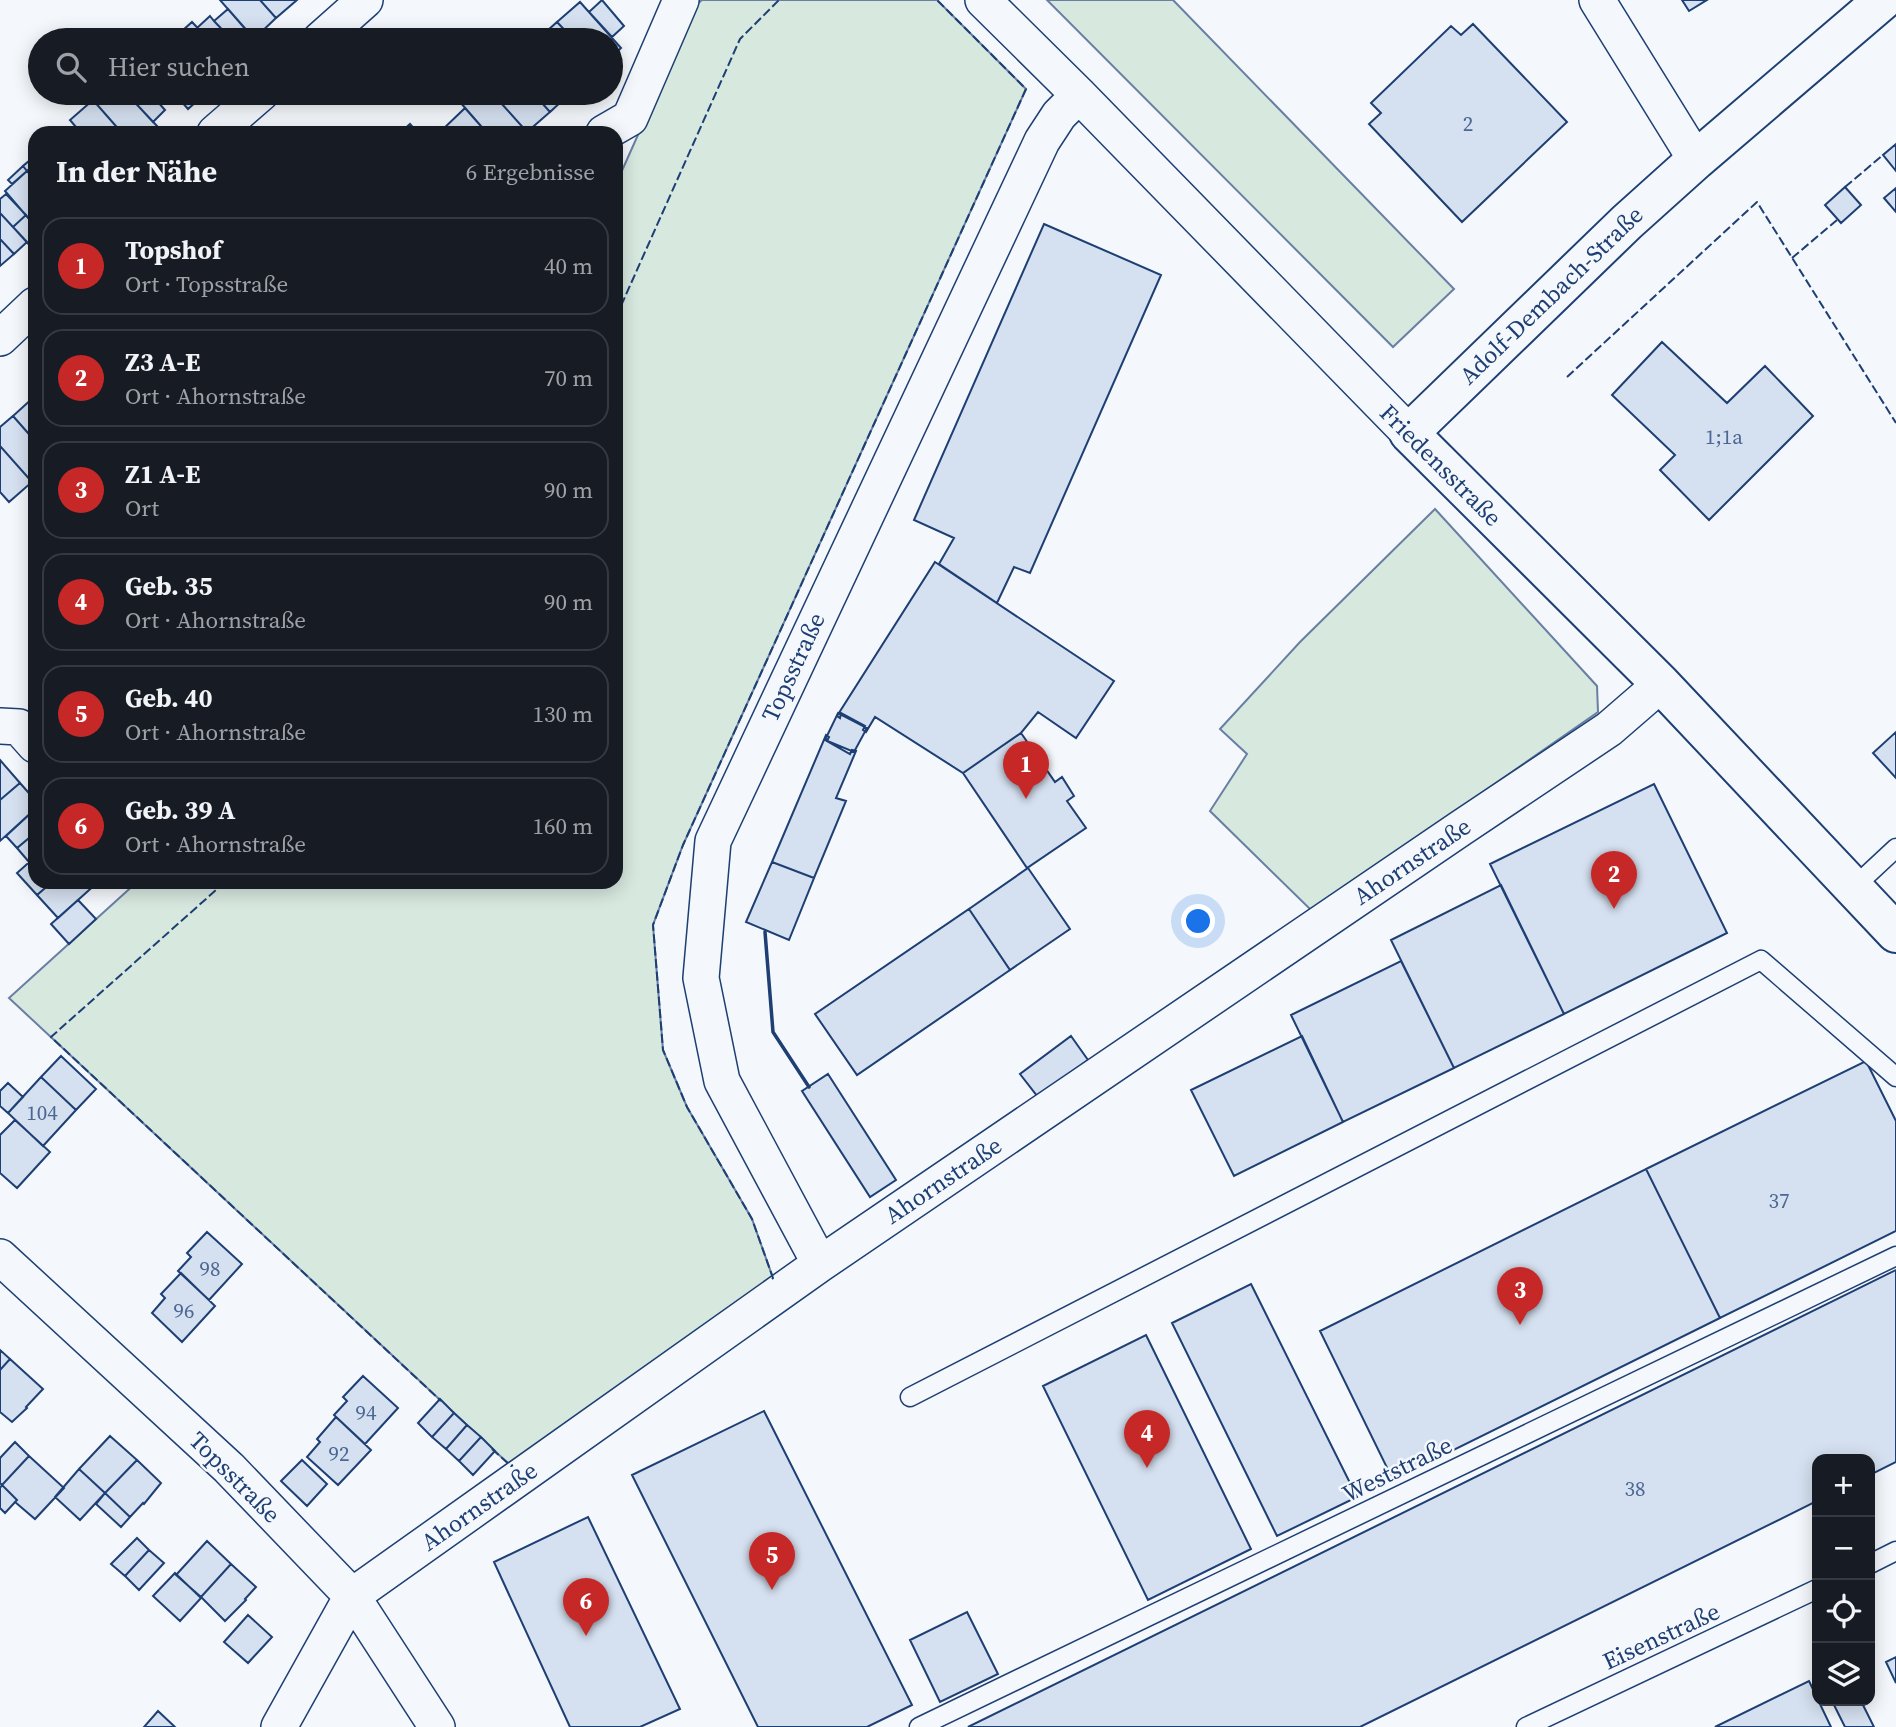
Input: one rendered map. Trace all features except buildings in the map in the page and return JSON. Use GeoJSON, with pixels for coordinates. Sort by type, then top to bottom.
{"type":"FeatureCollection","features":[{"type":"Feature","properties":{"kind":"main road","name":"Adolf-Dembach-Straße"},"geometry":{"type":"LineString","coordinates":[[1409,433],[1617,231],[1883,0]]}},
{"type":"Feature","properties":{"kind":"main road","name":"Friedensstraße"},"geometry":{"type":"LineString","coordinates":[[1409,433],[1661,684],[1896,933]]}},
{"type":"Feature","properties":{"kind":"street"},"geometry":{"type":"LineString","coordinates":[[334,28],[365,0]]}},
{"type":"Feature","properties":{"kind":"street"},"geometry":{"type":"LineString","coordinates":[[616,126],[630,118],[681,0]]}},
{"type":"Feature","properties":{"kind":"street","name":"Friedensstraße"},"geometry":{"type":"LineString","coordinates":[[983,0],[1409,433]]}},
{"type":"Feature","properties":{"kind":"street"},"geometry":{"type":"LineString","coordinates":[[1597,0],[1696,160]]}},
{"type":"Feature","properties":{"kind":"street","name":"Topsstraße"},"geometry":{"type":"LineString","coordinates":[[820,1264],[722,1081],[701,978],[713,841],[1042,141],[1059,115],[1079,95]]}},
{"type":"Feature","properties":{"kind":"street"},"geometry":{"type":"LineString","coordinates":[[223,126],[247,105]]}},
{"type":"Feature","properties":{"kind":"street"},"geometry":{"type":"LineString","coordinates":[[0,338],[28,312]]}},
{"type":"Feature","properties":{"kind":"street","name":"Ahornstraße"},"geometry":{"type":"LineString","coordinates":[[278,1727],[352,1596],[820,1264],[1609,729],[1661,684]]}},
{"type":"Feature","properties":{"kind":"street"},"geometry":{"type":"LineString","coordinates":[[0,726],[19,727],[28,737]]}},
{"type":"Feature","properties":{"kind":"street","name":"Topsstraße"},"geometry":{"type":"LineString","coordinates":[[0,1257],[229,1468],[352,1596],[437,1727]]}},
{"type":"Feature","properties":{"kind":"lane"},"geometry":{"type":"LineString","coordinates":[[1853,888],[1896,848]]}},
{"type":"Feature","properties":{"kind":"lane"},"geometry":{"type":"LineString","coordinates":[[910,1397],[1761,960],[1896,1077]]}},
{"type":"Feature","properties":{"kind":"lane","name":"Weststraße"},"geometry":{"type":"LineString","coordinates":[[919,1727],[1896,1256]]}},
{"type":"Feature","properties":{"kind":"lane"},"geometry":{"type":"LineString","coordinates":[[1875,1562],[1896,1551]]}},
{"type":"Feature","properties":{"kind":"lane","name":"Eisenstraße"},"geometry":{"type":"LineString","coordinates":[[1526,1727],[1812,1591]]}},
{"type":"Feature","properties":{"kind":"shaded area"},"geometry":{"type":"Polygon","coordinates":[[[702,0],[937,0],[1026,89],[683,845],[653,925],[663,1050],[687,1107],[752,1219],[773,1278],[511,1466],[9,998],[129,889],[623,889],[623,168],[696,5],[702,0]]]}},
{"type":"Feature","properties":{"kind":"shaded area"},"geometry":{"type":"Polygon","coordinates":[[[1047,0],[1173,0],[1454,289],[1393,347],[1047,0]]]}},
{"type":"Feature","properties":{"kind":"shaded area"},"geometry":{"type":"Polygon","coordinates":[[[1435,509],[1597,686],[1598,712],[1312,911],[1210,811],[1247,754],[1220,729],[1300,642],[1435,509]]]}},
{"type":"Feature","properties":{"kind":"fence"},"geometry":{"type":"LineString","coordinates":[[623,301],[740,39],[779,0]]}},
{"type":"Feature","properties":{"kind":"fence"},"geometry":{"type":"LineString","coordinates":[[772,1279],[752,1219],[687,1107],[663,1050],[653,925],[683,845],[1026,89],[937,0]]}},
{"type":"Feature","properties":{"kind":"fence"},"geometry":{"type":"LineString","coordinates":[[1845,187],[1883,155]]}},
{"type":"Feature","properties":{"kind":"fence"},"geometry":{"type":"LineString","coordinates":[[1567,377],[1757,202],[1896,423]]}},
{"type":"Feature","properties":{"kind":"fence"},"geometry":{"type":"LineString","coordinates":[[1792,258],[1837,220]]}},
{"type":"Feature","properties":{"kind":"fence"},"geometry":{"type":"LineString","coordinates":[[217,889],[51,1037],[441,1401]]}},
{"type":"Feature","properties":{"kind":"fence"},"geometry":{"type":"LineString","coordinates":[[492,1449],[513,1465]]}},
{"type":"Feature","properties":{"kind":"wall"},"geometry":{"type":"LineString","coordinates":[[765,932],[773,1032],[809,1087]]}},
{"type":"Feature","properties":{"kind":"place","name":"Topshof"},"geometry":{"type":"Point","coordinates":[1026,799]}},
{"type":"Feature","properties":{"kind":"place","name":"Z3 A-E"},"geometry":{"type":"Point","coordinates":[1614,909]}},
{"type":"Feature","properties":{"kind":"place","name":"Z1 A-E"},"geometry":{"type":"Point","coordinates":[1520,1325]}},
{"type":"Feature","properties":{"kind":"place","name":"Geb. 35"},"geometry":{"type":"Point","coordinates":[1147,1468]}},
{"type":"Feature","properties":{"kind":"place","name":"Geb. 40"},"geometry":{"type":"Point","coordinates":[772,1590]}},
{"type":"Feature","properties":{"kind":"place","name":"Geb. 39 A"},"geometry":{"type":"Point","coordinates":[586,1636]}}]}
